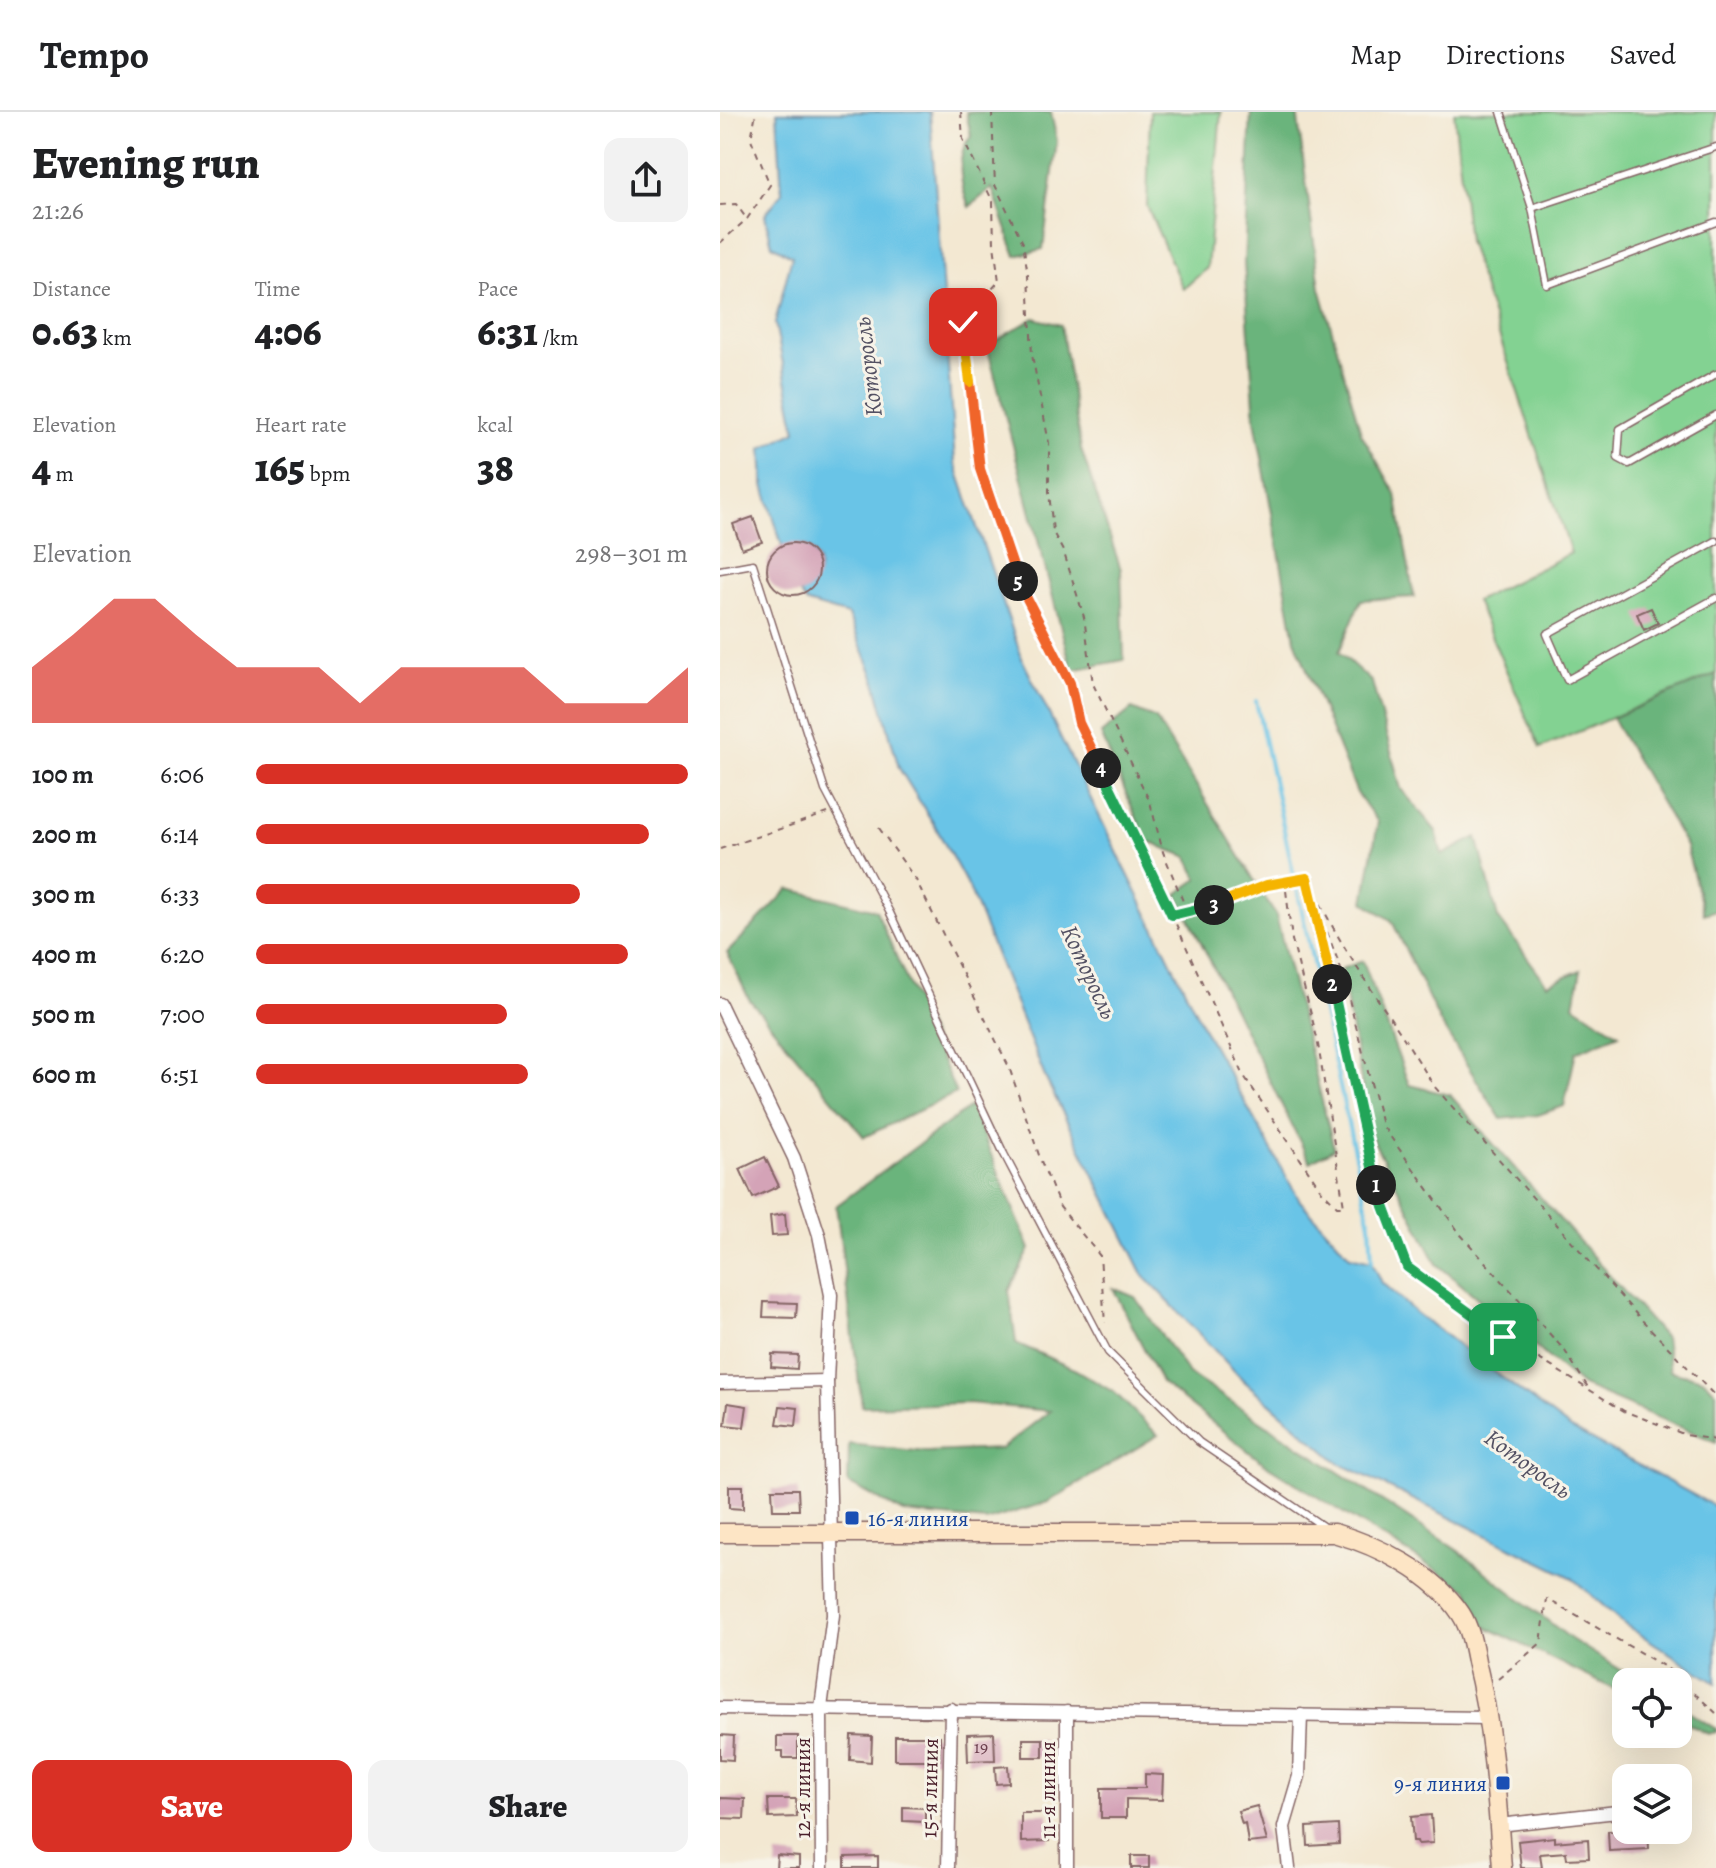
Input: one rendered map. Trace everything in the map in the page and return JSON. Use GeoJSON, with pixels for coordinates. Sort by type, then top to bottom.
{"type":"FeatureCollection","features":[{"type":"Feature","properties":{"kind":"street","name":"12-я линия"},"geometry":{"type":"LineString","coordinates":[[721,1010],[794,1158],[819,1235],[831,1295],[827,1381],[833,1615],[821,1708],[822,1868]]}},
{"type":"Feature","properties":{"kind":"street"},"geometry":{"type":"LineString","coordinates":[[720,1383],[827,1381]]}},
{"type":"Feature","properties":{"kind":"street"},"geometry":{"type":"LineString","coordinates":[[720,1533],[1334,1533],[1360,1541],[1400,1562],[1447,1597],[1462,1616],[1471,1637],[1488,1718],[1502,1868]]}},
{"type":"Feature","properties":{"kind":"street"},"geometry":{"type":"LineString","coordinates":[[720,1708],[1488,1718]]}},
{"type":"Feature","properties":{"kind":"street","name":"15-я линия"},"geometry":{"type":"LineString","coordinates":[[948,1868],[951,1709]]}},
{"type":"Feature","properties":{"kind":"street","name":"11-я линия"},"geometry":{"type":"LineString","coordinates":[[1067,1712],[1067,1868]]}},
{"type":"Feature","properties":{"kind":"street"},"geometry":{"type":"LineString","coordinates":[[1289,1868],[1284,1827],[1299,1776],[1301,1715]]}},
{"type":"Feature","properties":{"kind":"street"},"geometry":{"type":"LineString","coordinates":[[1499,1825],[1612,1813]]}},
{"type":"Feature","properties":{"kind":"lane"},"geometry":{"type":"LineString","coordinates":[[1501,112],[1532,208],[1547,285],[1716,222]]}},
{"type":"Feature","properties":{"kind":"lane"},"geometry":{"type":"LineString","coordinates":[[1532,208],[1716,147]]}},
{"type":"Feature","properties":{"kind":"lane"},"geometry":{"type":"LineString","coordinates":[[1716,374],[1620,429],[1618,458],[1629,464],[1716,415]]}},
{"type":"Feature","properties":{"kind":"lane"},"geometry":{"type":"LineString","coordinates":[[1716,541],[1547,634],[1567,680],[1716,598]]}},
{"type":"Feature","properties":{"kind":"lane"},"geometry":{"type":"LineString","coordinates":[[720,570],[753,564],[825,790],[890,913],[1004,1154],[1108,1352],[1199,1442],[1334,1533]]}},
{"type":"Feature","properties":{"kind":"path"},"geometry":{"type":"LineString","coordinates":[[720,243],[747,219],[770,185],[751,139],[756,112]]}},
{"type":"Feature","properties":{"kind":"path"},"geometry":{"type":"LineString","coordinates":[[961,112],[963,139],[993,202],[999,281],[963,322],[980,469],[1017,578],[1070,683],[1079,723],[1172,915],[1244,1076],[1322,1191],[1337,1206],[1344,1206],[1317,1038],[1292,940],[1285,882]]}},
{"type":"Feature","properties":{"kind":"path"},"geometry":{"type":"LineString","coordinates":[[992,112],[995,185],[1023,243],[1028,275],[1032,355],[1049,443],[1053,532],[1064,553],[1084,617],[1093,684],[1150,802],[1163,852],[1187,911]]}},
{"type":"Feature","properties":{"kind":"path"},"geometry":{"type":"LineString","coordinates":[[720,205],[736,204],[747,219]]}},
{"type":"Feature","properties":{"kind":"path"},"geometry":{"type":"LineString","coordinates":[[720,849],[836,811]]}},
{"type":"Feature","properties":{"kind":"path"},"geometry":{"type":"LineString","coordinates":[[879,828],[916,880],[1009,1067],[1060,1207],[1100,1256],[1106,1325]]}},
{"type":"Feature","properties":{"kind":"path"},"geometry":{"type":"LineString","coordinates":[[1172,915],[1214,905],[1267,885],[1307,878]]}},
{"type":"Feature","properties":{"kind":"path"},"geometry":{"type":"LineString","coordinates":[[1307,878],[1373,1176],[1407,1267],[1503,1337],[1624,1411],[1686,1435],[1716,1440]]}},
{"type":"Feature","properties":{"kind":"path"},"geometry":{"type":"LineString","coordinates":[[1307,878],[1341,969],[1382,1125],[1461,1235],[1565,1351],[1591,1391]]}},
{"type":"Feature","properties":{"kind":"path"},"geometry":{"type":"LineString","coordinates":[[1307,878],[1345,948],[1408,1041],[1433,1085],[1638,1316],[1716,1397]]}},
{"type":"Feature","properties":{"kind":"path"},"geometry":{"type":"LineString","coordinates":[[1481,1678],[1500,1679],[1541,1643],[1547,1599],[1667,1668],[1716,1713]]}},
{"type":"Feature","properties":{"kind":"green space"},"geometry":{"type":"Polygon","coordinates":[[[966,112],[1051,112],[1057,141],[1043,249],[1016,256],[992,188],[969,207],[961,170],[963,152],[971,136],[966,112]]]}},
{"type":"Feature","properties":{"kind":"green space"},"geometry":{"type":"Polygon","coordinates":[[[1150,112],[1221,112],[1207,268],[1183,289],[1147,206],[1150,112]]]}},
{"type":"Feature","properties":{"kind":"green space"},"geometry":{"type":"Polygon","coordinates":[[[1251,112],[1297,112],[1320,288],[1361,433],[1396,494],[1414,597],[1361,600],[1339,652],[1372,682],[1401,789],[1436,831],[1442,855],[1477,837],[1498,918],[1547,984],[1581,970],[1574,1005],[1619,1034],[1576,1052],[1564,1106],[1538,1115],[1501,1119],[1440,1022],[1392,921],[1364,902],[1378,822],[1357,793],[1295,640],[1255,420],[1244,263],[1251,112]]]}},
{"type":"Feature","properties":{"kind":"green space"},"geometry":{"type":"Polygon","coordinates":[[[1454,112],[1716,112],[1716,674],[1540,748],[1476,601],[1571,553],[1468,241],[1454,112]]]}},
{"type":"Feature","properties":{"kind":"green space"},"geometry":{"type":"Polygon","coordinates":[[[1034,318],[1061,325],[1081,449],[1121,570],[1124,660],[1072,670],[987,346],[1034,318]]]}},
{"type":"Feature","properties":{"kind":"green space"},"geometry":{"type":"Polygon","coordinates":[[[1716,674],[1716,910],[1704,914],[1686,846],[1612,718],[1716,674]]]}},
{"type":"Feature","properties":{"kind":"green space"},"geometry":{"type":"Polygon","coordinates":[[[1132,709],[1156,719],[1276,916],[1334,1149],[1310,1162],[1177,894],[1198,879],[1188,857],[1146,841],[1101,734],[1132,709]]]}},
{"type":"Feature","properties":{"kind":"green space"},"geometry":{"type":"Polygon","coordinates":[[[789,889],[876,910],[956,1093],[864,1137],[749,999],[727,953],[789,889]]]}},
{"type":"Feature","properties":{"kind":"green space"},"geometry":{"type":"Polygon","coordinates":[[[1363,961],[1409,1085],[1450,1095],[1665,1338],[1670,1371],[1703,1379],[1716,1392],[1716,1442],[1582,1386],[1437,1264],[1371,1136],[1341,969],[1363,961]]]}},
{"type":"Feature","properties":{"kind":"green space"},"geometry":{"type":"Polygon","coordinates":[[[971,1106],[1030,1249],[1009,1291],[1016,1343],[1076,1370],[1115,1393],[1158,1435],[1048,1502],[986,1521],[904,1513],[848,1483],[849,1444],[927,1452],[1001,1449],[1050,1411],[969,1403],[862,1406],[836,1206],[971,1106]]]}},
{"type":"Feature","properties":{"kind":"green space"},"geometry":{"type":"Polygon","coordinates":[[[1113,1288],[1135,1297],[1189,1374],[1457,1550],[1571,1639],[1618,1668],[1612,1668],[1612,1688],[1484,1626],[1468,1590],[1266,1465],[1161,1382],[1113,1288]]]}},
{"type":"Feature","properties":{"kind":"green space"},"geometry":{"type":"Polygon","coordinates":[[[1692,1714],[1716,1729],[1716,1732],[1708,1734],[1692,1726],[1692,1714]]]}},
{"type":"Feature","properties":{"kind":"water","name":"Которосль"},"geometry":{"type":"Polygon","coordinates":[[[777,112],[930,112],[955,463],[1023,661],[1206,1033],[1300,1201],[1350,1256],[1372,1261],[1382,1283],[1416,1313],[1571,1429],[1716,1507],[1716,1683],[1624,1624],[1571,1577],[1339,1463],[1243,1380],[1144,1276],[1045,1077],[969,888],[899,768],[873,674],[848,615],[807,603],[800,594],[817,578],[817,559],[805,546],[782,546],[764,485],[762,448],[796,431],[775,323],[792,256],[772,245],[765,215],[782,193],[777,112]]]}},
{"type":"Feature","properties":{"kind":"building"},"geometry":{"type":"Polygon","coordinates":[[[753,517],[762,542],[742,549],[733,524],[753,517]]]}},
{"type":"Feature","properties":{"kind":"building"},"geometry":{"type":"Polygon","coordinates":[[[793,543],[811,551],[819,569],[811,587],[793,595],[775,587],[767,569],[775,551],[793,543]]]}},
{"type":"Feature","properties":{"kind":"building"},"geometry":{"type":"Polygon","coordinates":[[[1651,608],[1658,623],[1644,630],[1637,614],[1651,608]]]}},
{"type":"Feature","properties":{"kind":"building"},"geometry":{"type":"Polygon","coordinates":[[[765,1157],[779,1186],[753,1198],[740,1169],[765,1157]]]}},
{"type":"Feature","properties":{"kind":"building"},"geometry":{"type":"Polygon","coordinates":[[[785,1214],[787,1235],[772,1236],[770,1216],[785,1214]]]}},
{"type":"Feature","properties":{"kind":"building"},"geometry":{"type":"Polygon","coordinates":[[[764,1302],[797,1303],[796,1318],[763,1317],[764,1302]]]}},
{"type":"Feature","properties":{"kind":"building"},"geometry":{"type":"Polygon","coordinates":[[[772,1354],[798,1355],[797,1369],[771,1367],[772,1354]]]}},
{"type":"Feature","properties":{"kind":"building"},"geometry":{"type":"Polygon","coordinates":[[[728,1403],[747,1406],[744,1427],[725,1425],[728,1403]]]}},
{"type":"Feature","properties":{"kind":"building"},"geometry":{"type":"Polygon","coordinates":[[[780,1406],[798,1408],[796,1426],[777,1424],[780,1406]]]}},
{"type":"Feature","properties":{"kind":"building"},"geometry":{"type":"Polygon","coordinates":[[[729,1486],[743,1486],[743,1509],[729,1508],[729,1486]]]}},
{"type":"Feature","properties":{"kind":"building"},"geometry":{"type":"Polygon","coordinates":[[[772,1489],[798,1489],[799,1510],[773,1510],[772,1489]]]}},
{"type":"Feature","properties":{"kind":"building"},"geometry":{"type":"Polygon","coordinates":[[[994,1733],[995,1760],[968,1761],[967,1734],[994,1733]]]}},
{"type":"Feature","properties":{"kind":"building"},"geometry":{"type":"Polygon","coordinates":[[[720,1735],[734,1736],[733,1760],[720,1759],[720,1735]]]}},
{"type":"Feature","properties":{"kind":"building"},"geometry":{"type":"Polygon","coordinates":[[[851,1735],[872,1736],[871,1762],[850,1760],[851,1735]]]}},
{"type":"Feature","properties":{"kind":"building"},"geometry":{"type":"Polygon","coordinates":[[[777,1736],[798,1736],[798,1758],[783,1758],[783,1751],[777,1751],[777,1736]]]}},
{"type":"Feature","properties":{"kind":"building"},"geometry":{"type":"Polygon","coordinates":[[[895,1736],[940,1736],[940,1760],[895,1760],[895,1736]]]}},
{"type":"Feature","properties":{"kind":"building"},"geometry":{"type":"Polygon","coordinates":[[[1023,1739],[1043,1739],[1043,1757],[1023,1757],[1023,1739]]]}},
{"type":"Feature","properties":{"kind":"building"},"geometry":{"type":"Polygon","coordinates":[[[1008,1766],[1009,1783],[996,1784],[995,1767],[1008,1766]]]}},
{"type":"Feature","properties":{"kind":"building"},"geometry":{"type":"Polygon","coordinates":[[[1145,1774],[1163,1775],[1162,1800],[1126,1799],[1126,1818],[1101,1818],[1101,1788],[1145,1788],[1145,1774]]]}},
{"type":"Feature","properties":{"kind":"building"},"geometry":{"type":"Polygon","coordinates":[[[720,1798],[745,1799],[744,1819],[720,1818],[720,1798]]]}},
{"type":"Feature","properties":{"kind":"building"},"geometry":{"type":"Polygon","coordinates":[[[768,1799],[796,1799],[797,1817],[769,1818],[768,1799]]]}},
{"type":"Feature","properties":{"kind":"building"},"geometry":{"type":"Polygon","coordinates":[[[1257,1806],[1267,1841],[1248,1843],[1245,1823],[1242,1824],[1238,1811],[1257,1806]]]}},
{"type":"Feature","properties":{"kind":"building"},"geometry":{"type":"Polygon","coordinates":[[[903,1807],[925,1808],[925,1822],[903,1821],[903,1807]]]}},
{"type":"Feature","properties":{"kind":"building"},"geometry":{"type":"Polygon","coordinates":[[[1021,1813],[1048,1813],[1049,1841],[1021,1842],[1021,1813]]]}},
{"type":"Feature","properties":{"kind":"building"},"geometry":{"type":"Polygon","coordinates":[[[1431,1815],[1433,1843],[1418,1844],[1413,1841],[1411,1817],[1431,1815]]]}},
{"type":"Feature","properties":{"kind":"building"},"geometry":{"type":"Polygon","coordinates":[[[1338,1825],[1339,1844],[1308,1846],[1307,1827],[1338,1825]]]}},
{"type":"Feature","properties":{"kind":"building"},"geometry":{"type":"Polygon","coordinates":[[[1608,1831],[1612,1831],[1612,1844],[1649,1844],[1649,1849],[1609,1851],[1608,1831]]]}},
{"type":"Feature","properties":{"kind":"building"},"geometry":{"type":"Polygon","coordinates":[[[1554,1837],[1554,1842],[1588,1839],[1589,1858],[1567,1859],[1566,1852],[1540,1854],[1542,1868],[1521,1868],[1518,1841],[1554,1837]]]}},
{"type":"Feature","properties":{"kind":"building"},"geometry":{"type":"Polygon","coordinates":[[[777,1855],[799,1857],[799,1868],[776,1868],[777,1855]]]}},
{"type":"Feature","properties":{"kind":"building"},"geometry":{"type":"Polygon","coordinates":[[[878,1856],[878,1868],[845,1868],[845,1857],[878,1856]]]}},
{"type":"Feature","properties":{"kind":"building"},"geometry":{"type":"Polygon","coordinates":[[[1131,1856],[1149,1856],[1149,1868],[1131,1868],[1131,1856]]]}},
{"type":"Feature","properties":{"kind":"waterway"},"geometry":{"type":"LineString","coordinates":[[1256,701],[1294,876]]}},
{"type":"Feature","properties":{"kind":"waterway"},"geometry":{"type":"LineString","coordinates":[[1296,884],[1370,1224],[1372,1261]]}},
{"type":"Feature","properties":{"kind":"place","name":"16-я линия"},"geometry":{"type":"Point","coordinates":[852,1518]}},
{"type":"Feature","properties":{"kind":"place","name":"9-я линия"},"geometry":{"type":"Point","coordinates":[1503,1783]}},
{"type":"Feature","properties":{"kind":"route"},"geometry":{"type":"LineString","coordinates":[[963,322],[980,469],[1017,578],[1070,683],[1079,723],[1172,915],[1214,905],[1267,885],[1307,878],[1373,1176],[1407,1267],[1503,1337]]}}]}
